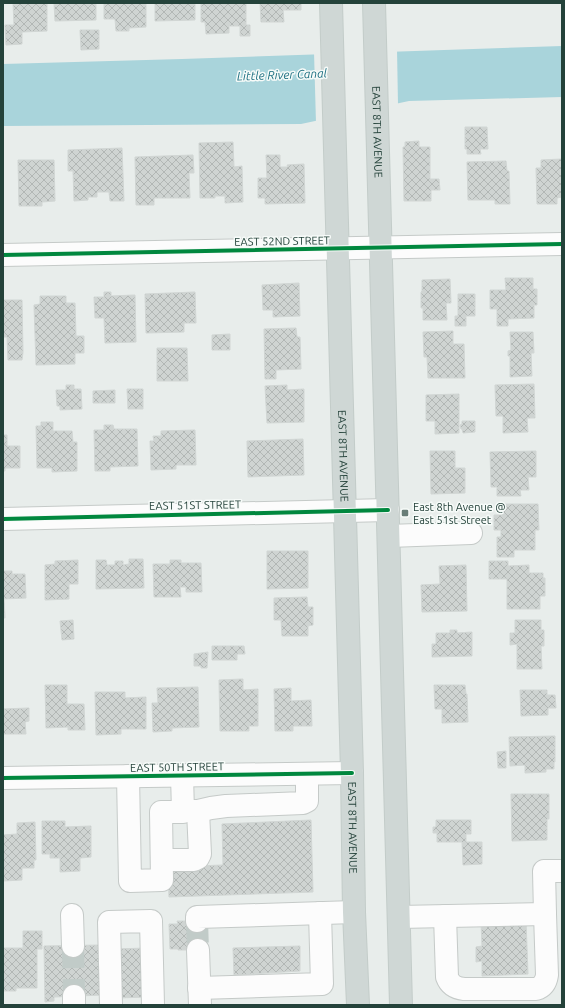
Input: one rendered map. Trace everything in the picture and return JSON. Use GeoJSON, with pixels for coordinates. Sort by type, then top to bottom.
{"type":"FeatureCollection","features":[{"type":"Feature","properties":{"kind":"main road","name":"EAST 8TH AVENUE"},"geometry":{"type":"LineString","coordinates":[[330,3],[352,773],[354,912],[358,1005]]}},
{"type":"Feature","properties":{"kind":"main road","name":"EAST 8TH AVENUE"},"geometry":{"type":"LineString","coordinates":[[374,3],[401,1005]]}},
{"type":"Feature","properties":{"kind":"street","name":"EAST 52ND STREET"},"geometry":{"type":"LineString","coordinates":[[3,255],[562,244]]}},
{"type":"Feature","properties":{"kind":"street","name":"EAST 51ST STREET"},"geometry":{"type":"LineString","coordinates":[[3,519],[388,510]]}},
{"type":"Feature","properties":{"kind":"street"},"geometry":{"type":"LineString","coordinates":[[389,536],[471,533]]}},
{"type":"Feature","properties":{"kind":"street","name":"EAST 50TH STREET"},"geometry":{"type":"LineString","coordinates":[[3,778],[352,773]]}},
{"type":"Feature","properties":{"kind":"street"},"geometry":{"type":"LineString","coordinates":[[260,774],[261,805]]}},
{"type":"Feature","properties":{"kind":"street"},"geometry":{"type":"LineString","coordinates":[[128,776],[130,881],[162,880],[161,812],[191,811],[226,806],[303,803],[307,801],[307,774]]}},
{"type":"Feature","properties":{"kind":"street"},"geometry":{"type":"LineString","coordinates":[[162,860],[194,860],[198,858],[200,854],[182,775]]}},
{"type":"Feature","properties":{"kind":"street"},"geometry":{"type":"LineString","coordinates":[[445,916],[446,977],[453,986],[458,989],[540,988],[545,983],[547,975],[544,871],[562,871]]}},
{"type":"Feature","properties":{"kind":"street"},"geometry":{"type":"LineString","coordinates":[[197,921],[197,917],[354,912]]}},
{"type":"Feature","properties":{"kind":"street"},"geometry":{"type":"LineString","coordinates":[[198,950],[200,997],[322,984],[320,913]]}},
{"type":"Feature","properties":{"kind":"street"},"geometry":{"type":"LineString","coordinates":[[399,917],[545,914]]}},
{"type":"Feature","properties":{"kind":"street"},"geometry":{"type":"LineString","coordinates":[[72,915],[73,946]]}},
{"type":"Feature","properties":{"kind":"street"},"geometry":{"type":"LineString","coordinates":[[111,1005],[109,922],[151,921],[153,1005]]}},
{"type":"Feature","properties":{"kind":"water","name":"Little River Canal"},"geometry":{"type":"Polygon","coordinates":[[[562,46],[562,97],[409,101],[301,124],[3,126],[3,64],[562,46]]]}},
{"type":"Feature","properties":{"kind":"pier"},"geometry":{"type":"Polygon","coordinates":[[[397,49],[398,105],[316,123],[314,52],[397,49]]]}},
{"type":"Feature","properties":{"kind":"building"},"geometry":{"type":"Polygon","coordinates":[[[13,3],[47,3],[47,31],[22,32],[22,44],[6,45],[5,25],[14,25],[13,3]]]}},
{"type":"Feature","properties":{"kind":"building"},"geometry":{"type":"Polygon","coordinates":[[[54,3],[96,3],[96,20],[55,21],[54,3]]]}},
{"type":"Feature","properties":{"kind":"building"},"geometry":{"type":"Polygon","coordinates":[[[104,3],[146,3],[146,27],[129,28],[129,31],[116,31],[115,19],[104,19],[104,3]]]}},
{"type":"Feature","properties":{"kind":"building"},"geometry":{"type":"Polygon","coordinates":[[[155,3],[195,3],[195,20],[155,21],[155,3]]]}},
{"type":"Feature","properties":{"kind":"building"},"geometry":{"type":"Polygon","coordinates":[[[201,3],[246,3],[246,25],[250,25],[250,36],[240,36],[240,26],[229,26],[229,33],[206,34],[205,22],[201,22],[201,3]]]}},
{"type":"Feature","properties":{"kind":"building"},"geometry":{"type":"Polygon","coordinates":[[[260,3],[301,3],[301,10],[283,10],[284,22],[261,22],[260,3]]]}},
{"type":"Feature","properties":{"kind":"building"},"geometry":{"type":"Polygon","coordinates":[[[80,30],[99,30],[99,49],[81,50],[80,30]]]}},
{"type":"Feature","properties":{"kind":"building"},"geometry":{"type":"Polygon","coordinates":[[[465,127],[487,127],[488,149],[480,149],[481,154],[467,154],[467,149],[465,149],[465,127]]]}},
{"type":"Feature","properties":{"kind":"building"},"geometry":{"type":"Polygon","coordinates":[[[419,141],[419,147],[430,147],[430,179],[439,179],[440,190],[431,190],[431,201],[404,201],[403,147],[405,147],[405,142],[419,141]]]}},
{"type":"Feature","properties":{"kind":"building"},"geometry":{"type":"Polygon","coordinates":[[[233,142],[234,167],[242,166],[243,202],[225,203],[225,196],[200,198],[199,143],[233,142]]]}},
{"type":"Feature","properties":{"kind":"building"},"geometry":{"type":"Polygon","coordinates":[[[122,148],[124,201],[110,201],[109,192],[97,192],[97,197],[88,197],[88,200],[74,201],[73,171],[68,171],[68,150],[122,148]]]}},
{"type":"Feature","properties":{"kind":"building"},"geometry":{"type":"Polygon","coordinates":[[[193,155],[194,173],[189,173],[190,198],[154,198],[154,205],[136,205],[135,157],[193,155]]]}},
{"type":"Feature","properties":{"kind":"building"},"geometry":{"type":"Polygon","coordinates":[[[266,155],[280,155],[280,167],[304,164],[305,203],[265,204],[265,198],[258,198],[258,178],[267,178],[266,155]]]}},
{"type":"Feature","properties":{"kind":"building"},"geometry":{"type":"Polygon","coordinates":[[[562,159],[562,197],[557,198],[557,204],[537,204],[536,168],[541,168],[541,160],[562,159]]]}},
{"type":"Feature","properties":{"kind":"building"},"geometry":{"type":"Polygon","coordinates":[[[18,160],[54,160],[55,201],[42,202],[42,206],[19,206],[18,160]]]}},
{"type":"Feature","properties":{"kind":"building"},"geometry":{"type":"Polygon","coordinates":[[[506,161],[507,171],[509,171],[510,204],[495,204],[495,200],[468,200],[467,162],[506,161]]]}},
{"type":"Feature","properties":{"kind":"building"},"geometry":{"type":"Polygon","coordinates":[[[505,278],[533,278],[533,289],[537,289],[537,305],[534,305],[534,318],[508,319],[508,326],[497,326],[497,309],[490,309],[490,290],[506,290],[505,278]]]}},
{"type":"Feature","properties":{"kind":"building"},"geometry":{"type":"Polygon","coordinates":[[[450,279],[451,303],[446,303],[447,320],[423,320],[423,308],[421,308],[422,280],[450,279]]]}},
{"type":"Feature","properties":{"kind":"building"},"geometry":{"type":"Polygon","coordinates":[[[299,283],[300,316],[273,317],[273,310],[263,310],[262,285],[299,283]]]}},
{"type":"Feature","properties":{"kind":"building"},"geometry":{"type":"Polygon","coordinates":[[[104,292],[111,292],[111,296],[135,295],[136,342],[105,343],[104,318],[95,318],[94,297],[104,297],[104,292]]]}},
{"type":"Feature","properties":{"kind":"building"},"geometry":{"type":"Polygon","coordinates":[[[195,292],[196,323],[184,323],[184,332],[146,333],[145,294],[195,292]]]}},
{"type":"Feature","properties":{"kind":"building"},"geometry":{"type":"Polygon","coordinates":[[[458,294],[475,294],[475,316],[466,316],[466,326],[455,326],[455,316],[458,316],[458,294]]]}},
{"type":"Feature","properties":{"kind":"building"},"geometry":{"type":"Polygon","coordinates":[[[40,296],[66,296],[66,303],[75,303],[76,336],[84,336],[84,353],[75,353],[75,364],[36,365],[34,305],[40,304],[40,296]]]}},
{"type":"Feature","properties":{"kind":"building"},"geometry":{"type":"Polygon","coordinates":[[[3,300],[22,300],[22,360],[8,360],[7,337],[3,337],[3,300]]]}},
{"type":"Feature","properties":{"kind":"building"},"geometry":{"type":"Polygon","coordinates":[[[296,328],[297,337],[300,337],[301,369],[276,370],[276,379],[265,379],[264,329],[296,328]]]}},
{"type":"Feature","properties":{"kind":"building"},"geometry":{"type":"Polygon","coordinates":[[[453,331],[453,344],[464,344],[465,378],[428,378],[427,357],[424,357],[423,332],[453,331]]]}},
{"type":"Feature","properties":{"kind":"building"},"geometry":{"type":"Polygon","coordinates":[[[510,332],[533,332],[534,353],[531,353],[532,376],[510,377],[510,356],[508,356],[508,351],[511,350],[510,332]]]}},
{"type":"Feature","properties":{"kind":"building"},"geometry":{"type":"Polygon","coordinates":[[[230,334],[230,350],[212,350],[212,335],[230,334]]]}},
{"type":"Feature","properties":{"kind":"building"},"geometry":{"type":"Polygon","coordinates":[[[157,348],[187,348],[188,381],[157,381],[157,348]]]}},
{"type":"Feature","properties":{"kind":"building"},"geometry":{"type":"Polygon","coordinates":[[[534,384],[535,418],[527,418],[528,432],[503,433],[503,416],[496,416],[495,385],[534,384]]]}},
{"type":"Feature","properties":{"kind":"building"},"geometry":{"type":"Polygon","coordinates":[[[66,385],[74,385],[74,389],[81,389],[82,409],[60,410],[60,406],[57,406],[56,390],[66,390],[66,385]]]}},
{"type":"Feature","properties":{"kind":"building"},"geometry":{"type":"Polygon","coordinates":[[[287,385],[287,390],[304,389],[304,422],[267,423],[265,386],[287,385]]]}},
{"type":"Feature","properties":{"kind":"building"},"geometry":{"type":"Polygon","coordinates":[[[127,389],[143,389],[143,409],[128,409],[127,389]]]}},
{"type":"Feature","properties":{"kind":"building"},"geometry":{"type":"Polygon","coordinates":[[[115,390],[115,403],[93,403],[93,391],[115,390]]]}},
{"type":"Feature","properties":{"kind":"building"},"geometry":{"type":"Polygon","coordinates":[[[459,394],[459,433],[435,434],[435,421],[426,421],[426,395],[459,394]]]}},
{"type":"Feature","properties":{"kind":"building"},"geometry":{"type":"Polygon","coordinates":[[[462,421],[475,421],[475,432],[463,433],[460,425],[462,424],[462,421]]]}},
{"type":"Feature","properties":{"kind":"building"},"geometry":{"type":"Polygon","coordinates":[[[41,422],[53,422],[53,431],[72,431],[73,442],[77,442],[77,471],[52,472],[52,468],[37,468],[36,426],[41,426],[41,422]]]}},
{"type":"Feature","properties":{"kind":"building"},"geometry":{"type":"Polygon","coordinates":[[[104,425],[113,425],[114,429],[137,429],[138,466],[110,467],[110,471],[95,471],[94,430],[104,430],[104,425]]]}},
{"type":"Feature","properties":{"kind":"building"},"geometry":{"type":"Polygon","coordinates":[[[195,430],[196,465],[176,465],[176,469],[151,470],[150,441],[154,441],[153,436],[161,436],[161,431],[195,430]]]}},
{"type":"Feature","properties":{"kind":"building"},"geometry":{"type":"Polygon","coordinates":[[[3,435],[7,435],[7,446],[20,446],[20,468],[5,468],[5,471],[3,471],[3,435]]]}},
{"type":"Feature","properties":{"kind":"building"},"geometry":{"type":"Polygon","coordinates":[[[303,439],[304,475],[248,477],[247,441],[303,439]]]}},
{"type":"Feature","properties":{"kind":"building"},"geometry":{"type":"Polygon","coordinates":[[[430,451],[455,451],[455,468],[465,468],[465,493],[431,494],[430,451]]]}},
{"type":"Feature","properties":{"kind":"building"},"geometry":{"type":"Polygon","coordinates":[[[536,451],[536,477],[528,477],[529,490],[520,490],[521,496],[497,496],[497,487],[491,487],[490,452],[536,451]]]}},
{"type":"Feature","properties":{"kind":"building"},"geometry":{"type":"Polygon","coordinates":[[[502,504],[538,504],[539,530],[535,530],[535,550],[514,550],[514,557],[497,557],[497,537],[501,537],[501,530],[494,530],[494,515],[502,515],[502,504]]]}},
{"type":"Feature","properties":{"kind":"building"},"geometry":{"type":"Polygon","coordinates":[[[267,551],[308,551],[308,588],[267,589],[267,551]]]}},
{"type":"Feature","properties":{"kind":"building"},"geometry":{"type":"Polygon","coordinates":[[[129,559],[143,559],[144,588],[96,589],[96,560],[106,560],[107,565],[115,565],[115,561],[123,561],[123,565],[129,564],[129,559]]]}},
{"type":"Feature","properties":{"kind":"building"},"geometry":{"type":"Polygon","coordinates":[[[78,560],[78,584],[69,584],[69,599],[45,600],[45,565],[55,564],[55,561],[78,560]]]}},
{"type":"Feature","properties":{"kind":"building"},"geometry":{"type":"Polygon","coordinates":[[[170,560],[181,560],[181,563],[201,563],[202,592],[186,592],[186,587],[180,587],[181,597],[154,597],[153,564],[170,564],[170,560]]]}},
{"type":"Feature","properties":{"kind":"building"},"geometry":{"type":"Polygon","coordinates":[[[489,561],[508,561],[508,566],[529,565],[529,573],[543,573],[543,578],[545,578],[545,596],[540,596],[540,609],[507,609],[507,579],[489,579],[489,561]]]}},
{"type":"Feature","properties":{"kind":"building"},"geometry":{"type":"Polygon","coordinates":[[[466,565],[467,611],[422,612],[421,585],[440,584],[439,566],[466,565]]]}},
{"type":"Feature","properties":{"kind":"building"},"geometry":{"type":"Polygon","coordinates":[[[3,571],[12,571],[12,574],[25,574],[26,598],[4,599],[5,618],[3,618],[3,571]]]}},
{"type":"Feature","properties":{"kind":"building"},"geometry":{"type":"Polygon","coordinates":[[[307,597],[308,607],[313,607],[313,625],[308,626],[308,636],[282,636],[281,620],[274,620],[274,598],[307,597]]]}},
{"type":"Feature","properties":{"kind":"building"},"geometry":{"type":"Polygon","coordinates":[[[73,620],[74,639],[62,640],[60,621],[73,620]]]}},
{"type":"Feature","properties":{"kind":"building"},"geometry":{"type":"Polygon","coordinates":[[[515,620],[541,620],[541,630],[544,630],[544,646],[541,646],[542,669],[517,669],[517,644],[510,645],[510,633],[515,633],[515,620]]]}},
{"type":"Feature","properties":{"kind":"building"},"geometry":{"type":"Polygon","coordinates":[[[450,630],[457,630],[457,633],[472,632],[472,656],[432,657],[432,644],[436,644],[436,633],[450,633],[450,630]]]}},
{"type":"Feature","properties":{"kind":"building"},"geometry":{"type":"Polygon","coordinates":[[[212,646],[244,646],[245,654],[237,654],[237,660],[212,660],[212,646]]]}},
{"type":"Feature","properties":{"kind":"building"},"geometry":{"type":"Polygon","coordinates":[[[208,652],[207,668],[194,666],[194,654],[208,652]]]}},
{"type":"Feature","properties":{"kind":"building"},"geometry":{"type":"Polygon","coordinates":[[[243,679],[243,690],[258,689],[258,726],[249,726],[249,731],[220,731],[219,680],[243,679]]]}},
{"type":"Feature","properties":{"kind":"building"},"geometry":{"type":"Polygon","coordinates":[[[45,685],[67,685],[67,704],[84,704],[85,730],[68,730],[68,727],[46,728],[45,685]]]}},
{"type":"Feature","properties":{"kind":"building"},"geometry":{"type":"Polygon","coordinates":[[[434,685],[465,685],[467,694],[468,722],[442,723],[442,709],[435,709],[434,685]]]}},
{"type":"Feature","properties":{"kind":"building"},"geometry":{"type":"Polygon","coordinates":[[[198,687],[199,727],[172,728],[172,731],[153,732],[152,703],[158,703],[157,688],[198,687]]]}},
{"type":"Feature","properties":{"kind":"building"},"geometry":{"type":"Polygon","coordinates":[[[291,688],[291,701],[311,700],[312,726],[293,726],[293,731],[275,731],[274,689],[291,688]]]}},
{"type":"Feature","properties":{"kind":"building"},"geometry":{"type":"Polygon","coordinates":[[[520,690],[547,690],[547,695],[555,695],[556,708],[548,708],[548,715],[521,716],[520,690]]]}},
{"type":"Feature","properties":{"kind":"building"},"geometry":{"type":"Polygon","coordinates":[[[95,692],[125,692],[125,698],[146,697],[146,729],[121,729],[121,734],[96,735],[95,692]]]}},
{"type":"Feature","properties":{"kind":"building"},"geometry":{"type":"Polygon","coordinates":[[[29,708],[29,721],[25,722],[26,734],[3,734],[3,709],[29,708]]]}},
{"type":"Feature","properties":{"kind":"building"},"geometry":{"type":"Polygon","coordinates":[[[555,736],[554,769],[546,769],[546,772],[525,773],[525,765],[510,766],[509,737],[555,736]]]}},
{"type":"Feature","properties":{"kind":"building"},"geometry":{"type":"Polygon","coordinates":[[[506,751],[506,768],[498,768],[497,752],[506,751]]]}},
{"type":"Feature","properties":{"kind":"building"},"geometry":{"type":"Polygon","coordinates":[[[511,794],[549,794],[547,840],[512,841],[511,794]]]}},
{"type":"Feature","properties":{"kind":"building"},"geometry":{"type":"Polygon","coordinates":[[[311,820],[313,892],[169,897],[168,867],[223,865],[222,824],[311,820]]]}},
{"type":"Feature","properties":{"kind":"building"},"geometry":{"type":"Polygon","coordinates":[[[436,820],[471,820],[471,834],[466,834],[466,842],[482,842],[482,864],[463,865],[462,842],[437,842],[437,833],[433,833],[433,827],[436,827],[436,820]]]}},
{"type":"Feature","properties":{"kind":"building"},"geometry":{"type":"Polygon","coordinates":[[[42,821],[65,821],[65,827],[91,826],[91,857],[80,858],[80,871],[60,872],[60,858],[50,858],[50,854],[42,854],[42,821]]]}},
{"type":"Feature","properties":{"kind":"building"},"geometry":{"type":"Polygon","coordinates":[[[35,822],[36,860],[34,860],[34,868],[22,868],[22,880],[3,881],[3,835],[17,834],[17,823],[35,822]]]}},
{"type":"Feature","properties":{"kind":"building"},"geometry":{"type":"Polygon","coordinates":[[[177,921],[206,921],[207,950],[170,949],[169,924],[178,924],[177,921]]]}},
{"type":"Feature","properties":{"kind":"building"},"geometry":{"type":"Polygon","coordinates":[[[526,921],[528,974],[482,976],[482,961],[476,962],[476,947],[482,946],[481,922],[526,921]]]}},
{"type":"Feature","properties":{"kind":"building"},"geometry":{"type":"Polygon","coordinates":[[[23,931],[42,931],[42,949],[37,949],[37,988],[16,988],[16,991],[3,991],[3,948],[23,948],[23,931]]]}},
{"type":"Feature","properties":{"kind":"building"},"geometry":{"type":"Polygon","coordinates":[[[101,945],[102,995],[54,997],[54,1001],[45,1002],[44,946],[101,945]]]}},
{"type":"Feature","properties":{"kind":"building"},"geometry":{"type":"Polygon","coordinates":[[[300,946],[300,971],[234,975],[233,948],[300,946]]]}},
{"type":"Feature","properties":{"kind":"building"},"geometry":{"type":"Polygon","coordinates":[[[147,948],[148,997],[116,998],[115,949],[147,948]]]}},
{"type":"Feature","properties":{"kind":"tunnel"},"geometry":{"type":"LineString","coordinates":[[197,921],[198,950]]}},
{"type":"Feature","properties":{"kind":"tunnel"},"geometry":{"type":"LineString","coordinates":[[73,946],[74,996]]}},
{"type":"Feature","properties":{"kind":"cycle path"},"geometry":{"type":"LineString","coordinates":[[3,255],[562,244]]}},
{"type":"Feature","properties":{"kind":"cycle path"},"geometry":{"type":"LineString","coordinates":[[3,519],[388,510]]}},
{"type":"Feature","properties":{"kind":"cycle path"},"geometry":{"type":"LineString","coordinates":[[3,778],[352,773]]}},
{"type":"Feature","properties":{"kind":"place","name":"East 8th Avenue @ East 51st Street"},"geometry":{"type":"Point","coordinates":[405,513]}}]}
